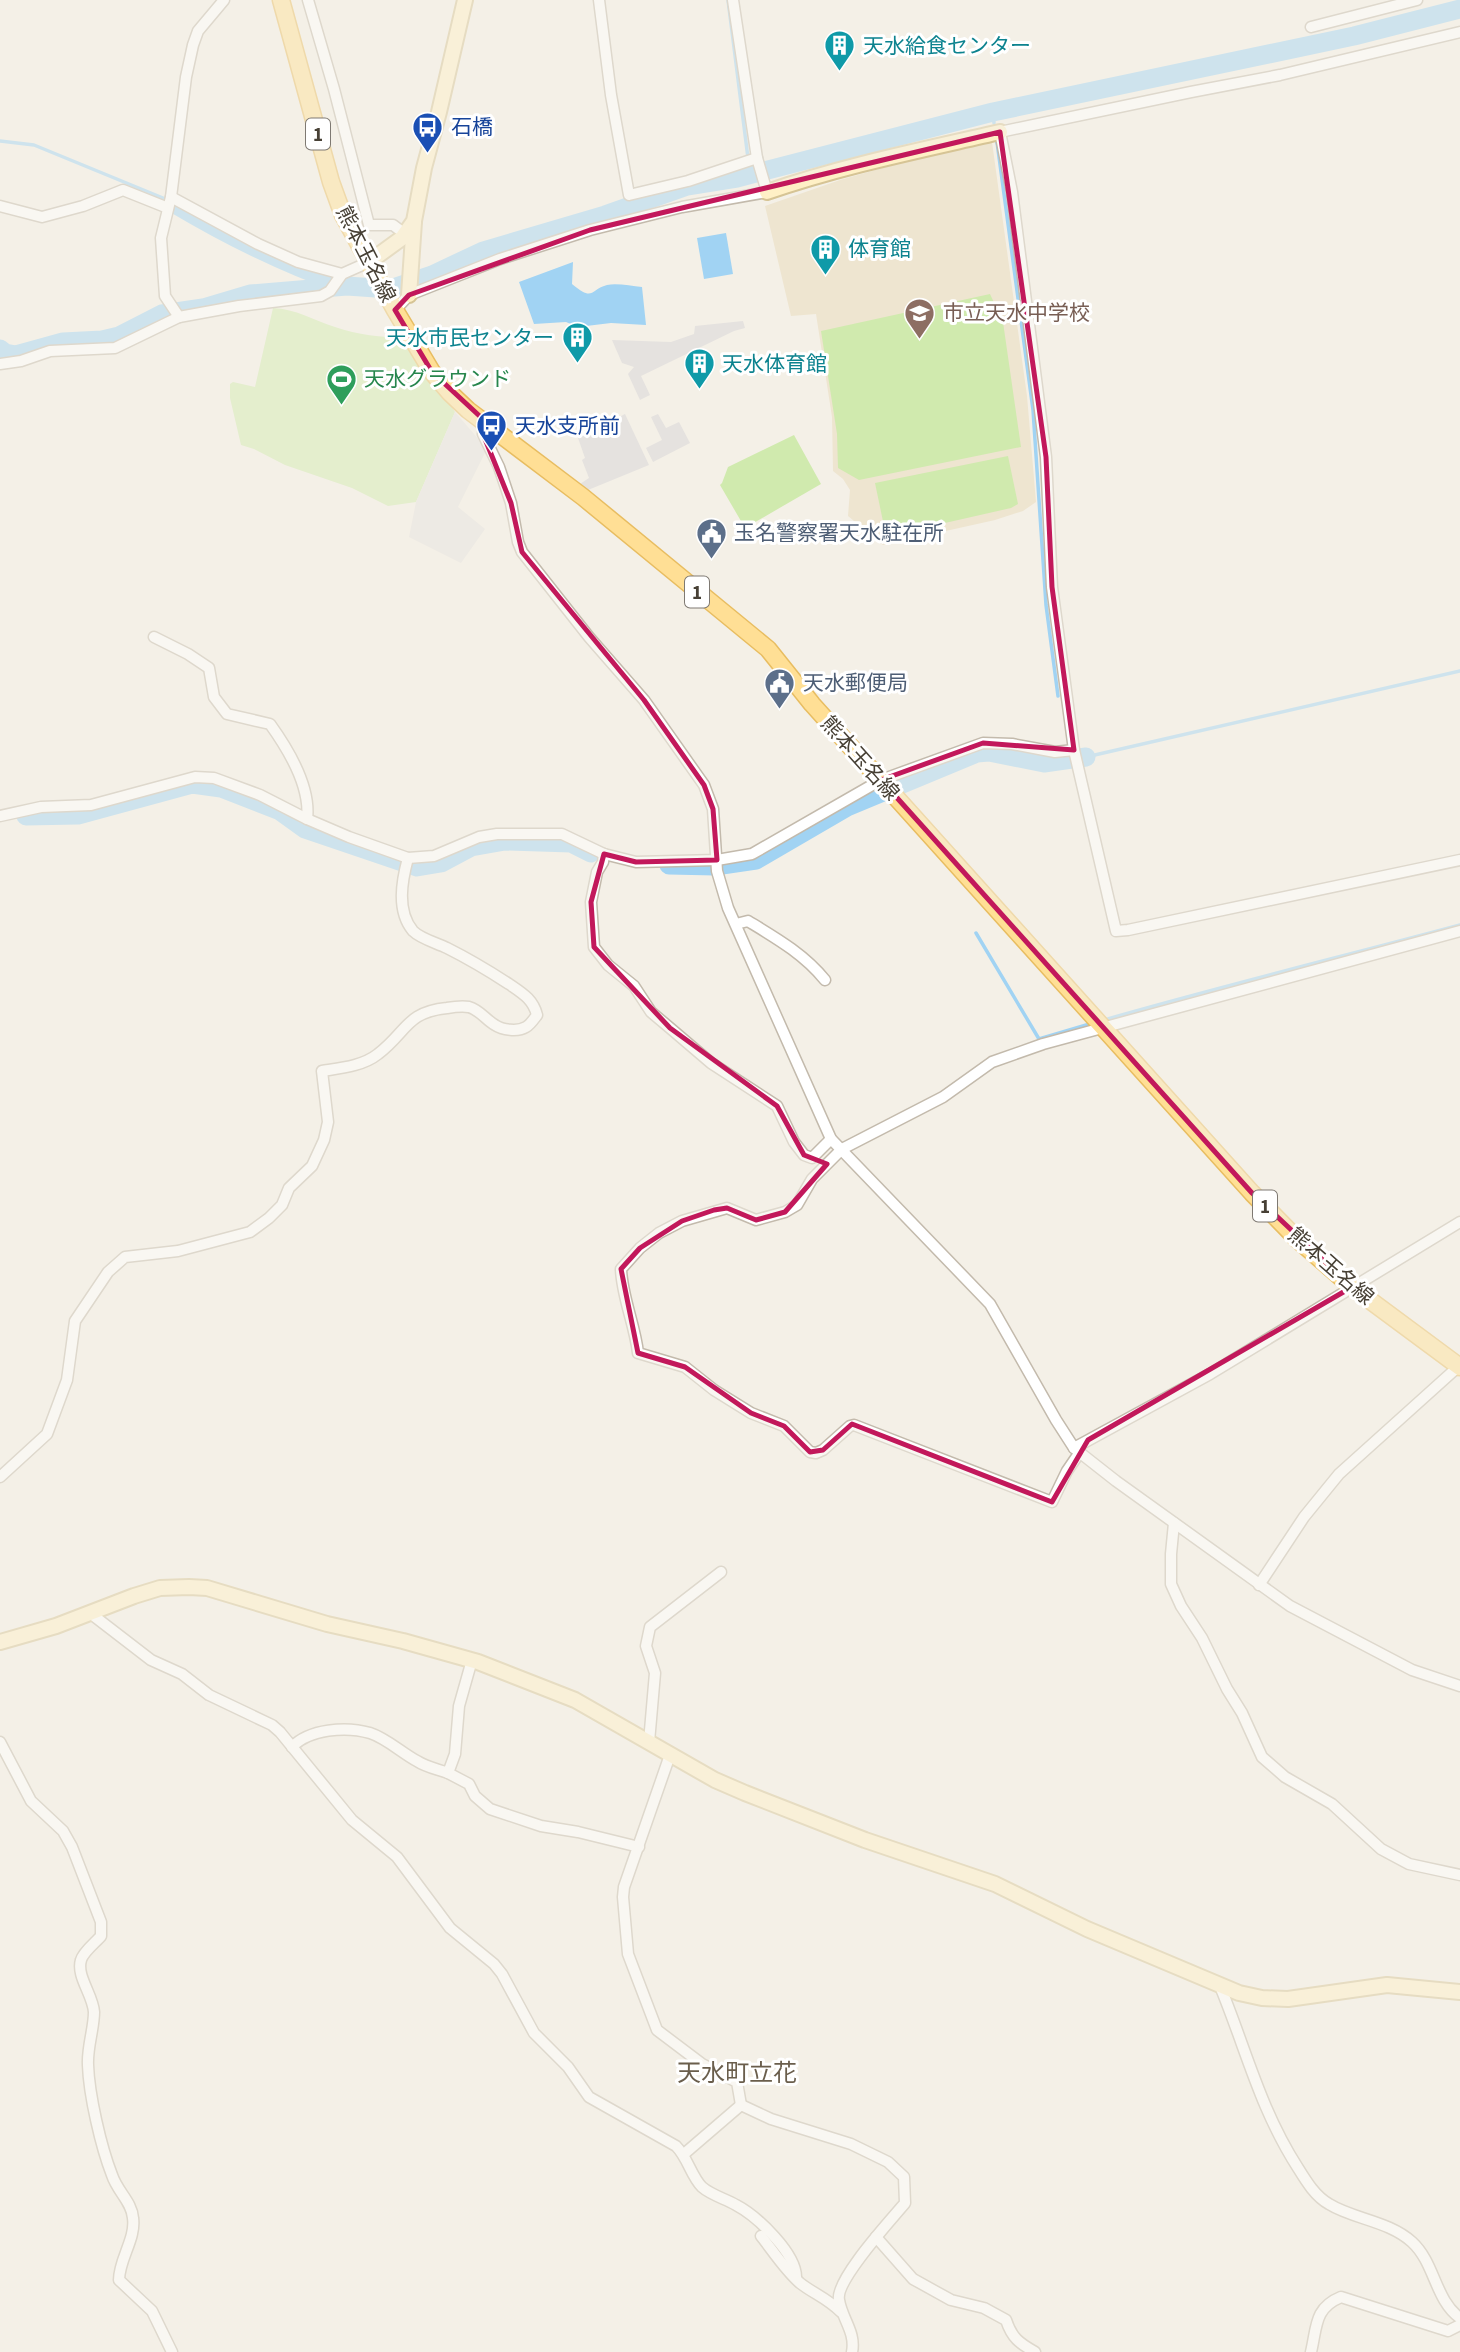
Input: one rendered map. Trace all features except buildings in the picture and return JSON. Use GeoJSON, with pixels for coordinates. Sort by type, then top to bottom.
{"type":"FeatureCollection","features":[{"type":"Feature","properties":{"kind":"main road","name":"熊本玉名線"},"geometry":{"type":"LineString","coordinates":[[281,0],[331,182],[343,215],[391,304],[432,372],[450,393],[468,410],[583,497],[768,649],[812,704],[1252,1193],[1352,1287],[1460,1367]]}},
{"type":"Feature","properties":{"kind":"street"},"geometry":{"type":"LineString","coordinates":[[176,312],[165,296],[161,238],[171,197],[186,78],[193,45],[198,31],[224,0]]}},
{"type":"Feature","properties":{"kind":"street"},"geometry":{"type":"LineString","coordinates":[[308,0],[369,225],[393,225],[405,234]]}},
{"type":"Feature","properties":{"kind":"street"},"geometry":{"type":"LineString","coordinates":[[409,291],[414,221],[421,180],[466,0]]}},
{"type":"Feature","properties":{"kind":"street"},"geometry":{"type":"LineString","coordinates":[[599,0],[611,95],[629,195],[757,160]]}},
{"type":"Feature","properties":{"kind":"street"},"geometry":{"type":"LineString","coordinates":[[733,0],[757,160],[765,187]]}},
{"type":"Feature","properties":{"kind":"street"},"geometry":{"type":"LineString","coordinates":[[1311,27],[1417,0]]}},
{"type":"Feature","properties":{"kind":"street"},"geometry":{"type":"LineString","coordinates":[[391,304],[409,291],[590,230],[1000,132],[1280,75],[1460,32]]}},
{"type":"Feature","properties":{"kind":"street"},"geometry":{"type":"LineString","coordinates":[[1000,132],[1012,192],[1045,457],[1052,587],[1075,752],[1116,930],[1128,930],[1252,905],[1460,860]]}},
{"type":"Feature","properties":{"kind":"street"},"geometry":{"type":"LineString","coordinates":[[0,206],[42,217],[83,206],[123,190],[169,208]]}},
{"type":"Feature","properties":{"kind":"street"},"geometry":{"type":"LineString","coordinates":[[171,197],[217,223],[298,262],[341,276]]}},
{"type":"Feature","properties":{"kind":"street"},"geometry":{"type":"LineString","coordinates":[[0,363],[21,361],[50,351],[114,348],[176,312],[321,296],[330,291],[341,276],[369,262],[405,234],[414,221]]}},
{"type":"Feature","properties":{"kind":"street"},"geometry":{"type":"LineString","coordinates":[[485,421],[483,434],[507,491],[522,552],[589,637],[644,700],[704,785],[713,809],[717,865],[728,908],[831,1139],[990,1304],[1056,1420],[1077,1450],[1290,1606],[1412,1670],[1460,1686]]}},
{"type":"Feature","properties":{"kind":"street"},"geometry":{"type":"LineString","coordinates":[[154,637],[209,668],[214,696],[227,714],[270,724],[288,749],[299,774],[308,809],[307,819]]}},
{"type":"Feature","properties":{"kind":"street"},"geometry":{"type":"LineString","coordinates":[[0,816],[41,807],[91,805],[195,777],[214,778],[260,795],[349,837],[408,859],[434,856],[479,838],[497,834],[562,834],[604,856],[636,862],[717,865],[752,854],[884,784],[983,743],[1075,752]]}},
{"type":"Feature","properties":{"kind":"street"},"geometry":{"type":"LineString","coordinates":[[604,856],[597,872],[591,902],[594,947],[608,965],[634,986],[651,1012],[711,1063],[777,1106],[794,1142],[804,1155],[812,1158],[831,1139]]}},
{"type":"Feature","properties":{"kind":"street"},"geometry":{"type":"LineString","coordinates":[[0,1477],[47,1434],[67,1380],[75,1321],[108,1272],[125,1257],[178,1251],[250,1232],[282,1205],[289,1188],[312,1166],[324,1140],[328,1122],[322,1071],[362,1063],[377,1055],[409,1022],[424,1012],[448,1007],[469,1007],[496,1026],[513,1030],[527,1027],[537,1015],[534,1004],[525,995],[483,967],[415,933],[408,922],[402,901],[402,883],[408,859]]}},
{"type":"Feature","properties":{"kind":"street"},"geometry":{"type":"LineString","coordinates":[[736,924],[748,922],[783,942],[814,966],[825,979]]}},
{"type":"Feature","properties":{"kind":"street"},"geometry":{"type":"LineString","coordinates":[[1460,931],[1094,1018],[1043,1044],[992,1062],[943,1097],[842,1149],[812,1179],[797,1205],[785,1212],[756,1220],[727,1208],[714,1210],[682,1221],[659,1233],[640,1248],[621,1269],[621,1279],[636,1332],[638,1353],[685,1367],[714,1390],[751,1413],[784,1426],[810,1452],[816,1454],[824,1450],[854,1425],[1052,1502],[1077,1450],[1210,1374],[1460,1222]]}},
{"type":"Feature","properties":{"kind":"street"},"geometry":{"type":"LineString","coordinates":[[1259,1584],[1304,1517],[1339,1474],[1460,1367]]}},
{"type":"Feature","properties":{"kind":"street"},"geometry":{"type":"LineString","coordinates":[[1174,1523],[1171,1584],[1242,1713],[1262,1757],[1285,1777],[1332,1804],[1381,1849],[1409,1864],[1460,1875]]}},
{"type":"Feature","properties":{"kind":"street"},"geometry":{"type":"LineString","coordinates":[[649,1742],[655,1673],[646,1646],[650,1627],[721,1572]]}},
{"type":"Feature","properties":{"kind":"street"},"geometry":{"type":"LineString","coordinates":[[0,1642],[27,1636],[134,1595],[160,1588],[207,1588],[327,1625],[403,1641],[472,1660],[575,1700],[715,1780],[829,1826],[995,1884],[1098,1933],[1239,1993],[1262,1998],[1288,1999],[1387,1985],[1460,1992]]}},
{"type":"Feature","properties":{"kind":"street"},"geometry":{"type":"LineString","coordinates":[[90,1613],[151,1660],[182,1674],[209,1695],[272,1725],[352,1820],[397,1857],[450,1928],[494,1964],[534,2033],[568,2067],[589,2096],[660,2135],[684,2154],[703,2188],[753,2216],[795,2265],[796,2278]]}},
{"type":"Feature","properties":{"kind":"street"},"geometry":{"type":"LineString","coordinates":[[448,1773],[454,1754],[458,1706],[472,1660]]}},
{"type":"Feature","properties":{"kind":"street"},"geometry":{"type":"LineString","coordinates":[[292,1747],[301,1737],[323,1732],[349,1731],[370,1734],[420,1763],[468,1784],[475,1796],[490,1809],[541,1826],[639,1847]]}},
{"type":"Feature","properties":{"kind":"street"},"geometry":{"type":"LineString","coordinates":[[0,1742],[31,1801],[63,1831],[72,1847],[101,1922],[101,1936],[81,1958],[80,1969],[94,2011],[88,2063],[91,2095],[112,2176],[131,2206],[133,2217],[134,2226],[119,2270],[119,2280],[152,2311],[172,2352]]}},
{"type":"Feature","properties":{"kind":"street"},"geometry":{"type":"LineString","coordinates":[[670,1755],[623,1897],[628,1954],[657,2030],[702,2063],[737,2082],[741,2105]]}},
{"type":"Feature","properties":{"kind":"street"},"geometry":{"type":"LineString","coordinates":[[1220,1986],[1266,2110],[1310,2187],[1329,2204],[1380,2223],[1411,2241],[1426,2259],[1448,2309],[1460,2318]]}},
{"type":"Feature","properties":{"kind":"street"},"geometry":{"type":"LineString","coordinates":[[684,2154],[741,2105]]}},
{"type":"Feature","properties":{"kind":"street"},"geometry":{"type":"LineString","coordinates":[[741,2105],[771,2119],[851,2144],[888,2162],[904,2177],[905,2203],[876,2237],[840,2287],[839,2302],[854,2341],[852,2352]]}},
{"type":"Feature","properties":{"kind":"street"},"geometry":{"type":"LineString","coordinates":[[761,2236],[796,2278],[813,2292],[828,2298],[844,2314]]}},
{"type":"Feature","properties":{"kind":"street"},"geometry":{"type":"LineString","coordinates":[[876,2237],[913,2279],[951,2300],[984,2308],[1006,2320],[1010,2333],[1017,2342],[1035,2352]]}},
{"type":"Feature","properties":{"kind":"street"},"geometry":{"type":"LineString","coordinates":[[1311,2352],[1321,2310],[1328,2302],[1341,2297],[1448,2331],[1460,2325]]}},
{"type":"Feature","properties":{"kind":"highlighted area"},"geometry":{"type":"Polygon","coordinates":[[[1000,132],[1046,457],[1052,587],[1074,750],[983,743],[881,780],[1252,1193],[1352,1287],[1088,1440],[1052,1502],[852,1424],[823,1450],[810,1452],[784,1426],[751,1413],[685,1367],[638,1353],[621,1269],[640,1248],[682,1221],[714,1210],[727,1208],[756,1220],[785,1212],[827,1164],[804,1155],[777,1106],[670,1028],[594,947],[591,902],[604,854],[636,862],[717,860],[713,809],[704,785],[644,700],[522,552],[511,503],[483,434],[485,421],[432,372],[395,310],[409,295],[590,230],[1000,132]]]}},
{"type":"Feature","properties":{"kind":"shaded area","name":"市立天水中学校"},"geometry":{"type":"Polygon","coordinates":[[[992,142],[1027,396],[1036,502],[1023,511],[995,520],[883,545],[848,516],[850,490],[843,479],[833,471],[832,417],[816,314],[791,316],[765,206],[840,180],[925,156],[992,142]]]}},
{"type":"Feature","properties":{"kind":"shaded area"},"geometry":{"type":"Polygon","coordinates":[[[743,321],[745,328],[641,376],[650,395],[640,400],[628,374],[634,367],[622,363],[612,340],[671,342],[694,334],[695,326],[743,321]]]}},
{"type":"Feature","properties":{"kind":"shaded area"},"geometry":{"type":"Polygon","coordinates":[[[455,412],[487,449],[458,507],[485,529],[461,563],[409,537],[416,502],[455,412]]]}},
{"type":"Feature","properties":{"kind":"shaded area"},"geometry":{"type":"Polygon","coordinates":[[[625,414],[649,465],[588,490],[580,484],[589,478],[578,438],[625,414]]]}},
{"type":"Feature","properties":{"kind":"shaded area"},"geometry":{"type":"Polygon","coordinates":[[[658,414],[666,428],[679,422],[690,443],[653,462],[646,448],[662,440],[651,417],[658,414]]]}},
{"type":"Feature","properties":{"kind":"green space"},"geometry":{"type":"Polygon","coordinates":[[[990,294],[1003,322],[1021,447],[859,480],[838,468],[837,434],[821,331],[990,294]]]}},
{"type":"Feature","properties":{"kind":"green space","name":"天水グラウンド"},"geometry":{"type":"Polygon","coordinates":[[[273,308],[297,313],[352,332],[405,338],[455,412],[416,502],[388,506],[352,488],[285,465],[241,445],[230,398],[230,384],[233,382],[255,387],[273,308]]]}},
{"type":"Feature","properties":{"kind":"green space"},"geometry":{"type":"Polygon","coordinates":[[[794,435],[821,484],[745,528],[720,485],[728,467],[794,435]]]}},
{"type":"Feature","properties":{"kind":"green space"},"geometry":{"type":"Polygon","coordinates":[[[1008,456],[1018,504],[1011,508],[892,535],[885,531],[875,483],[1008,456]]]}},
{"type":"Feature","properties":{"kind":"water"},"geometry":{"type":"Polygon","coordinates":[[[726,233],[733,274],[704,279],[697,238],[726,233]]]}},
{"type":"Feature","properties":{"kind":"water"},"geometry":{"type":"Polygon","coordinates":[[[573,262],[572,284],[588,294],[611,284],[642,287],[646,325],[611,323],[578,327],[566,322],[534,324],[519,282],[573,262]]]}},
{"type":"Feature","properties":{"kind":"waterway"},"geometry":{"type":"LineString","coordinates":[[728,0],[750,174]]}},
{"type":"Feature","properties":{"kind":"waterway"},"geometry":{"type":"LineString","coordinates":[[0,349],[16,355],[63,342],[102,340],[119,336],[162,314],[203,308],[250,294],[347,286],[390,289],[432,275],[483,251],[605,215],[687,186],[737,178],[993,112],[1354,36],[1460,9]]}},
{"type":"Feature","properties":{"kind":"waterway"},"geometry":{"type":"LineString","coordinates":[[993,112],[994,123]]}},
{"type":"Feature","properties":{"kind":"waterway"},"geometry":{"type":"LineString","coordinates":[[0,141],[34,145],[163,198]]}},
{"type":"Feature","properties":{"kind":"waterway"},"geometry":{"type":"LineString","coordinates":[[997,142],[1033,410],[1046,605],[1058,696]]}},
{"type":"Feature","properties":{"kind":"waterway"},"geometry":{"type":"LineString","coordinates":[[175,204],[255,248],[340,283]]}},
{"type":"Feature","properties":{"kind":"waterway"},"geometry":{"type":"LineString","coordinates":[[1086,757],[1460,671]]}},
{"type":"Feature","properties":{"kind":"waterway"},"geometry":{"type":"LineString","coordinates":[[669,865],[715,866],[756,860],[847,807],[977,753],[989,752],[1044,763],[1086,757]]}},
{"type":"Feature","properties":{"kind":"waterway"},"geometry":{"type":"LineString","coordinates":[[26,816],[78,815],[192,784],[221,788],[280,811],[305,829],[417,867],[441,863],[471,847],[505,841],[571,843],[591,853]]}},
{"type":"Feature","properties":{"kind":"waterway"},"geometry":{"type":"LineString","coordinates":[[1104,1020],[1460,925]]}},
{"type":"Feature","properties":{"kind":"waterway"},"geometry":{"type":"LineString","coordinates":[[976,933],[1039,1039],[1093,1023]]}},
{"type":"Feature","properties":{"kind":"place","name":"天水給食センター"},"geometry":{"type":"Point","coordinates":[840,73]}},
{"type":"Feature","properties":{"kind":"place","name":"石橋"},"geometry":{"type":"Point","coordinates":[428,154]}},
{"type":"Feature","properties":{"kind":"place","name":"体育館"},"geometry":{"type":"Point","coordinates":[825,276]}},
{"type":"Feature","properties":{"kind":"place","name":"市立天水中学校"},"geometry":{"type":"Point","coordinates":[920,340]}},
{"type":"Feature","properties":{"kind":"place","name":"天水市民センター"},"geometry":{"type":"Point","coordinates":[577,365]}},
{"type":"Feature","properties":{"kind":"place","name":"天水体育館"},"geometry":{"type":"Point","coordinates":[699,391]}},
{"type":"Feature","properties":{"kind":"place","name":"天水グラウンド"},"geometry":{"type":"Point","coordinates":[341,406]}},
{"type":"Feature","properties":{"kind":"place","name":"天水支所前"},"geometry":{"type":"Point","coordinates":[492,453]}},
{"type":"Feature","properties":{"kind":"place","name":"玉名警察署天水駐在所"},"geometry":{"type":"Point","coordinates":[711,560]}},
{"type":"Feature","properties":{"kind":"place","name":"天水郵便局"},"geometry":{"type":"Point","coordinates":[780,710]}},
{"type":"Feature","properties":{"kind":"district","name":"天水町立花"},"geometry":{"type":"Point","coordinates":[737,2073]}}]}
